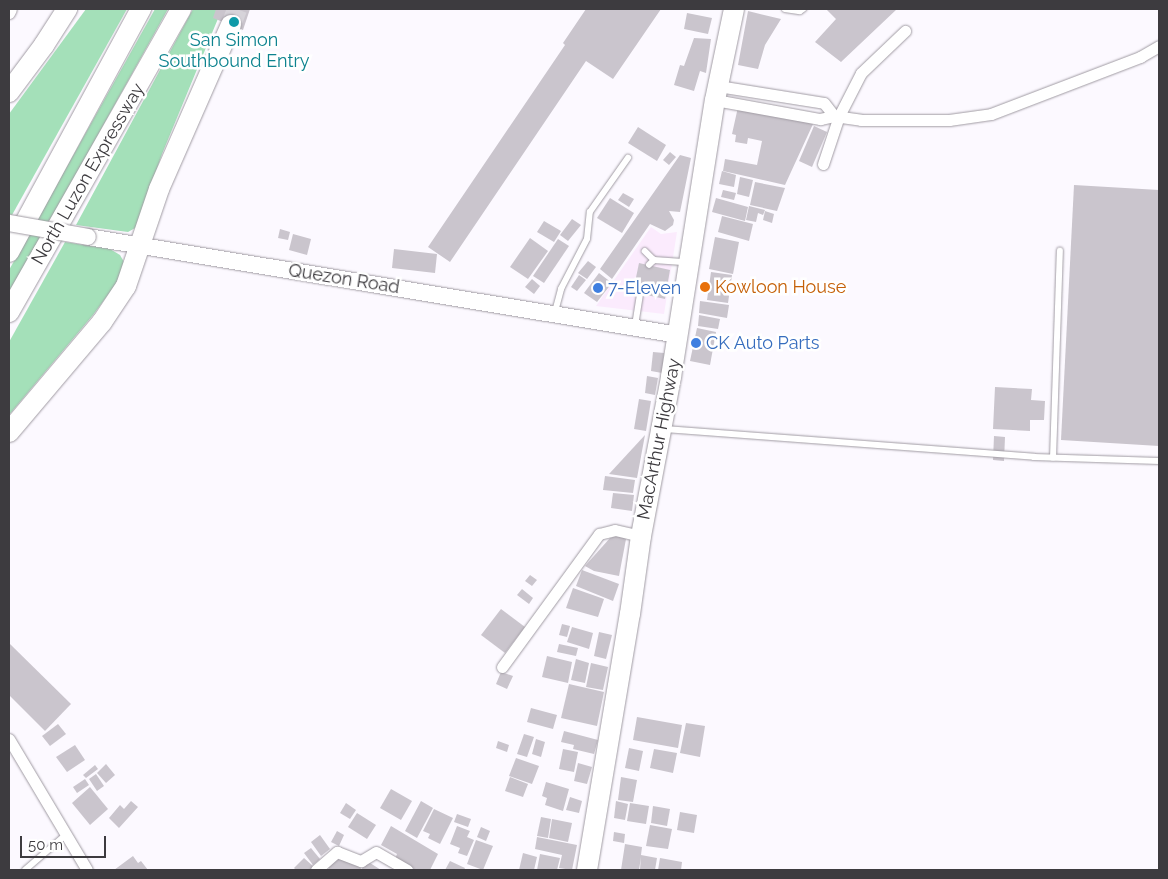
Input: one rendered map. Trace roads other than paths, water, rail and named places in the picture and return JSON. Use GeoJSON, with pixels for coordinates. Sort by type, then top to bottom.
{"type":"FeatureCollection","features":[{"type":"Feature","properties":{"kind":"highway"},"geometry":{"type":"LineString","coordinates":[[9,92],[44,45],[67,9]]}},
{"type":"Feature","properties":{"kind":"highway","name":"North Luzon Expressway"},"geometry":{"type":"LineString","coordinates":[[9,252],[141,9]]}},
{"type":"Feature","properties":{"kind":"highway","name":"North Luzon Expressway"},"geometry":{"type":"LineString","coordinates":[[9,312],[182,9]]}},
{"type":"Feature","properties":{"kind":"highway","name":"MacArthur Highway"},"geometry":{"type":"LineString","coordinates":[[587,870],[641,536],[679,335],[717,93],[734,9]]}},
{"type":"Feature","properties":{"kind":"highway"},"geometry":{"type":"LineString","coordinates":[[9,432],[102,322],[126,286],[159,190],[231,25]]}},
{"type":"Feature","properties":{"kind":"main road","name":"Quezon Road"},"geometry":{"type":"LineString","coordinates":[[9,223],[679,335]]}},
{"type":"Feature","properties":{"kind":"street"},"geometry":{"type":"LineString","coordinates":[[9,13],[11,9]]}},
{"type":"Feature","properties":{"kind":"street"},"geometry":{"type":"LineString","coordinates":[[822,164],[836,116],[861,72],[905,31]]}},
{"type":"Feature","properties":{"kind":"street"},"geometry":{"type":"LineString","coordinates":[[717,93],[765,109],[820,119],[836,116],[861,120],[949,120],[990,114],[1140,57],[1159,46]]}},
{"type":"Feature","properties":{"kind":"street"},"geometry":{"type":"LineString","coordinates":[[717,93],[767,94],[824,103],[836,116]]}},
{"type":"Feature","properties":{"kind":"street"},"geometry":{"type":"LineString","coordinates":[[765,109],[767,94]]}},
{"type":"Feature","properties":{"kind":"street"},"geometry":{"type":"LineString","coordinates":[[790,114],[794,98]]}},
{"type":"Feature","properties":{"kind":"street"},"geometry":{"type":"LineString","coordinates":[[502,667],[599,534],[616,530],[641,536]]}},
{"type":"Feature","properties":{"kind":"street"},"geometry":{"type":"LineString","coordinates":[[9,739],[67,834],[86,870]]}},
{"type":"Feature","properties":{"kind":"street"},"geometry":{"type":"LineString","coordinates":[[316,870],[337,852],[361,861],[376,852],[408,870]]}},
{"type":"Feature","properties":{"kind":"lane"},"geometry":{"type":"LineString","coordinates":[[785,9],[800,11],[803,9]]}},
{"type":"Feature","properties":{"kind":"lane"},"geometry":{"type":"LineString","coordinates":[[554,314],[561,289],[587,239],[590,212],[628,158]]}},
{"type":"Feature","properties":{"kind":"lane"},"geometry":{"type":"LineString","coordinates":[[645,251],[654,260],[690,263]]}},
{"type":"Feature","properties":{"kind":"lane"},"geometry":{"type":"LineString","coordinates":[[1053,458],[1060,251]]}},
{"type":"Feature","properties":{"kind":"lane"},"geometry":{"type":"LineString","coordinates":[[649,265],[654,260]]}},
{"type":"Feature","properties":{"kind":"lane"},"geometry":{"type":"LineString","coordinates":[[634,327],[640,294]]}},
{"type":"Feature","properties":{"kind":"lane"},"geometry":{"type":"LineString","coordinates":[[662,428],[1053,458],[1159,461]]}},
{"type":"Feature","properties":{"kind":"lane"},"geometry":{"type":"LineString","coordinates":[[25,870],[67,834]]}},
{"type":"Feature","properties":{"kind":"tunnel"},"geometry":{"type":"LineString","coordinates":[[231,25],[237,9]]}},
{"type":"Feature","properties":{"kind":"place","name":"San Simon Southbound Entry"},"geometry":{"type":"Point","coordinates":[234,22]}},
{"type":"Feature","properties":{"kind":"place","name":"Kowloon House"},"geometry":{"type":"Point","coordinates":[705,287]}},
{"type":"Feature","properties":{"kind":"place","name":"7-Eleven"},"geometry":{"type":"Point","coordinates":[598,288]}},
{"type":"Feature","properties":{"kind":"place","name":"CK Auto Parts"},"geometry":{"type":"Point","coordinates":[696,343]}}]}
